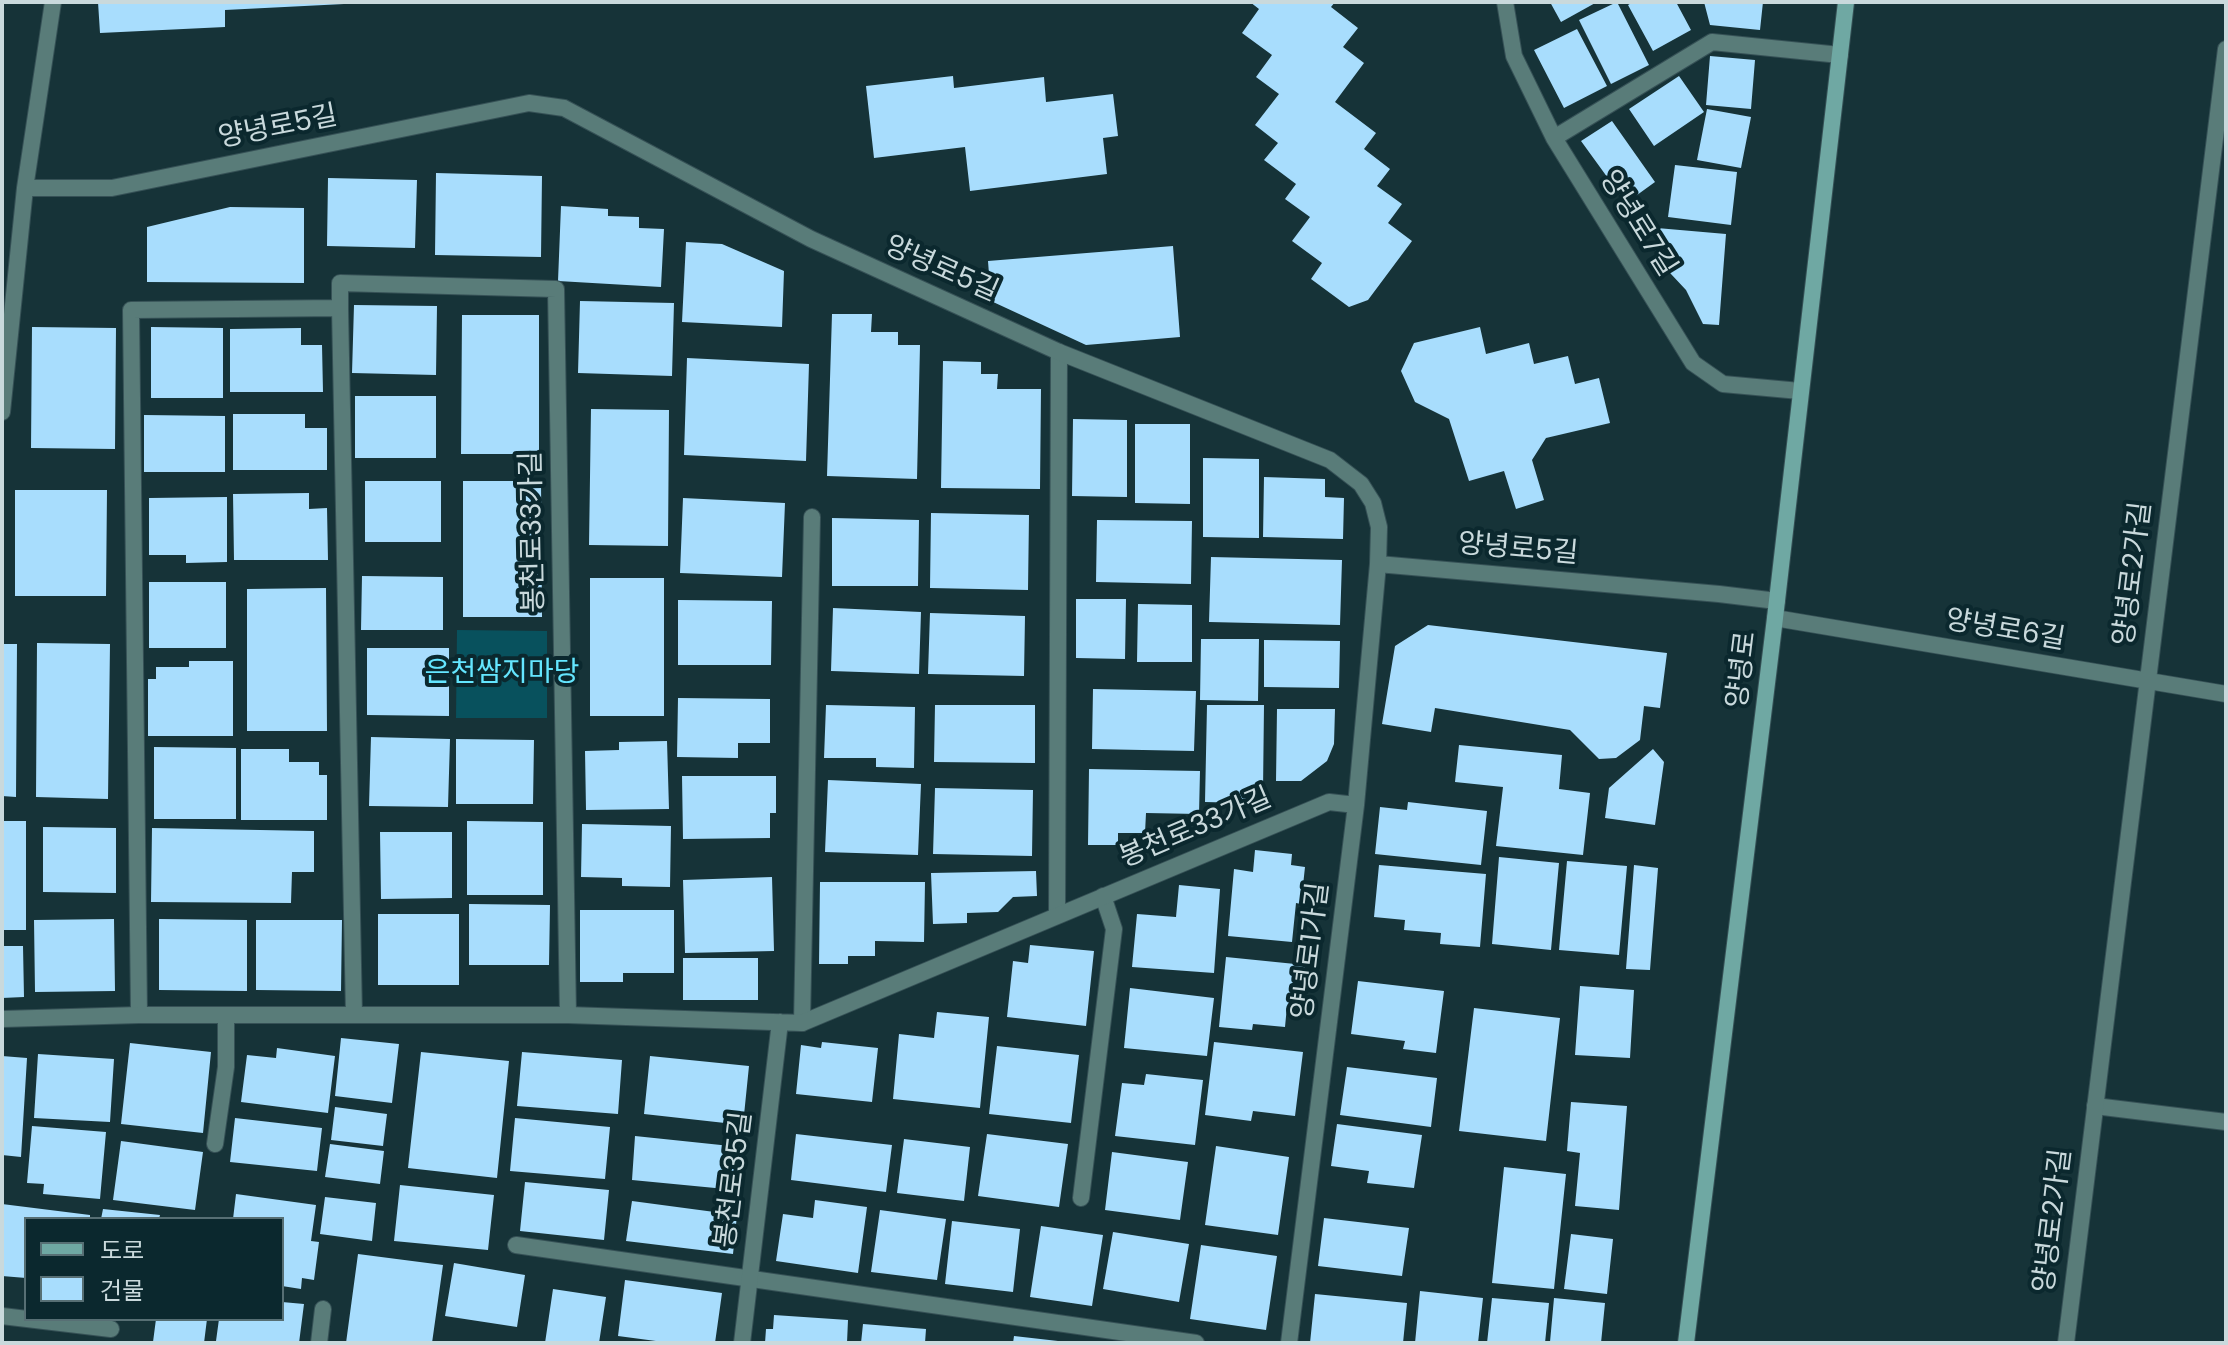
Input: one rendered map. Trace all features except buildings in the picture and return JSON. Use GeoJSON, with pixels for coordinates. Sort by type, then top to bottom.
{"type":"FeatureCollection","features":[{"type":"Feature","properties":{"kind":"main road","name":"양녕로"},"geometry":{"type":"LineString","coordinates":[[1686,1343],[1776,610],[1846,2]]}},
{"type":"Feature","properties":{"kind":"street"},"geometry":{"type":"LineString","coordinates":[[2,412],[25,188],[53,2]]}},
{"type":"Feature","properties":{"kind":"street","name":"양녕로7길"},"geometry":{"type":"LineString","coordinates":[[1505,2],[1514,56],[1554,138],[1693,363],[1723,384],[1800,391]]}},
{"type":"Feature","properties":{"kind":"street"},"geometry":{"type":"LineString","coordinates":[[1554,138],[1712,42],[1840,55]]}},
{"type":"Feature","properties":{"kind":"street","name":"양녕로2가길"},"geometry":{"type":"LineString","coordinates":[[2066,1343],[2226,49]]}},
{"type":"Feature","properties":{"kind":"street","name":"양녕로5길"},"geometry":{"type":"LineString","coordinates":[[25,188],[112,188],[529,103],[564,108],[811,239],[1059,352],[1330,460],[1361,484],[1373,503],[1379,527],[1378,564],[1719,594],[1776,610]]}},
{"type":"Feature","properties":{"kind":"street","name":"봉천로33가길"},"geometry":{"type":"LineString","coordinates":[[340,308],[340,283],[556,289],[568,1015]]}},
{"type":"Feature","properties":{"kind":"street"},"geometry":{"type":"LineString","coordinates":[[139,1015],[131,310],[340,308],[354,1015]]}},
{"type":"Feature","properties":{"kind":"street"},"geometry":{"type":"LineString","coordinates":[[1057,915],[1059,352]]}},
{"type":"Feature","properties":{"kind":"street"},"geometry":{"type":"LineString","coordinates":[[802,1023],[812,517]]}},
{"type":"Feature","properties":{"kind":"street","name":"양녕로1가길"},"geometry":{"type":"LineString","coordinates":[[1289,1343],[1356,805],[1378,564]]}},
{"type":"Feature","properties":{"kind":"street","name":"양녕로6길"},"geometry":{"type":"LineString","coordinates":[[1776,610],[2226,694]]}},
{"type":"Feature","properties":{"kind":"street","name":"봉천로33가길"},"geometry":{"type":"LineString","coordinates":[[2,1019],[139,1015],[568,1015],[802,1023],[1329,802],[1356,805]]}},
{"type":"Feature","properties":{"kind":"street"},"geometry":{"type":"LineString","coordinates":[[1081,1198],[1114,929],[1103,896]]}},
{"type":"Feature","properties":{"kind":"street"},"geometry":{"type":"LineString","coordinates":[[215,1144],[226,1067],[226,1015]]}},
{"type":"Feature","properties":{"kind":"street","name":"봉천로35길"},"geometry":{"type":"LineString","coordinates":[[742,1343],[780,1022]]}},
{"type":"Feature","properties":{"kind":"street"},"geometry":{"type":"LineString","coordinates":[[2095,1106],[2226,1122]]}},
{"type":"Feature","properties":{"kind":"street"},"geometry":{"type":"LineString","coordinates":[[516,1245],[1196,1343]]}},
{"type":"Feature","properties":{"kind":"street"},"geometry":{"type":"LineString","coordinates":[[319,1343],[323,1309]]}},
{"type":"Feature","properties":{"kind":"street"},"geometry":{"type":"LineString","coordinates":[[2,1316],[24,1319]]}},
{"type":"Feature","properties":{"kind":"street"},"geometry":{"type":"LineString","coordinates":[[44,1321],[111,1329]]}},
{"type":"Feature","properties":{"kind":"green space","name":"은천쌈지마당"},"geometry":{"type":"Polygon","coordinates":[[[457,630],[547,631],[547,718],[456,718],[457,630]]]}}]}
